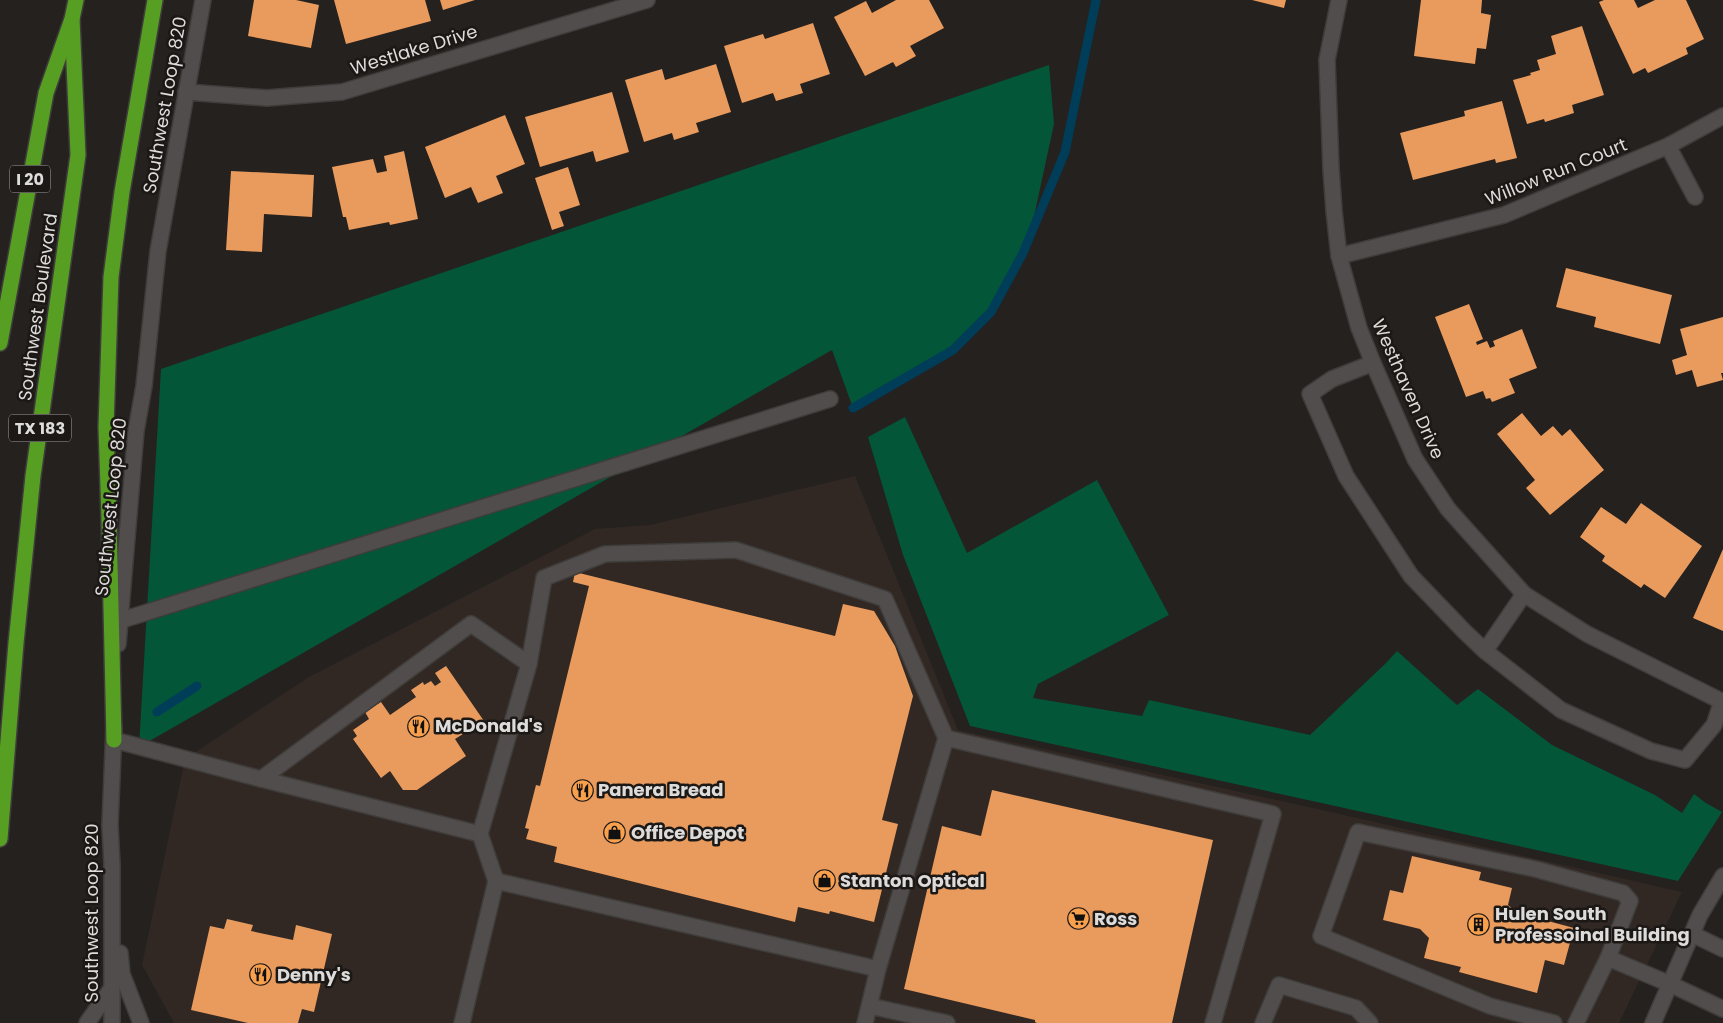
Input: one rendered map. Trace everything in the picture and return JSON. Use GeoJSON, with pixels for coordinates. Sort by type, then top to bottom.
{"type":"FeatureCollection","features":[{"type":"Feature","properties":{"kind":"highway","name":"I 20"},"geometry":{"type":"LineString","coordinates":[[0,342],[46,93],[72,18],[76,0]]}},
{"type":"Feature","properties":{"kind":"highway"},"geometry":{"type":"LineString","coordinates":[[114,740],[106,427],[110,277],[122,192],[155,0]]}},
{"type":"Feature","properties":{"kind":"highway","name":"Southwest Boulevard"},"geometry":{"type":"LineString","coordinates":[[0,839],[16,643],[32,486],[78,155],[72,18]]}},
{"type":"Feature","properties":{"kind":"street","name":"Southwest Loop 820"},"geometry":{"type":"LineString","coordinates":[[112,1023],[112,865],[110,825],[119,622],[136,431],[144,386],[158,251],[203,0]]}},
{"type":"Feature","properties":{"kind":"street","name":"Westlake Drive"},"geometry":{"type":"LineString","coordinates":[[186,92],[267,98],[342,92],[647,0]]}},
{"type":"Feature","properties":{"kind":"street","name":"Westhaven Drive"},"geometry":{"type":"LineString","coordinates":[[1339,0],[1327,60],[1331,178],[1339,256],[1359,328],[1372,363],[1415,459],[1448,508],[1524,594],[1587,634],[1723,701]]}},
{"type":"Feature","properties":{"kind":"street","name":"Willow Run Court"},"geometry":{"type":"LineString","coordinates":[[1339,256],[1504,215],[1668,146],[1723,116]]}},
{"type":"Feature","properties":{"kind":"street"},"geometry":{"type":"LineString","coordinates":[[1668,146],[1695,197]]}},
{"type":"Feature","properties":{"kind":"street"},"geometry":{"type":"LineString","coordinates":[[1372,363],[1332,380],[1310,394],[1314,406],[1346,476],[1411,576],[1464,632],[1485,651],[1561,710],[1651,751],[1685,760],[1714,725],[1723,701]]}},
{"type":"Feature","properties":{"kind":"street"},"geometry":{"type":"LineString","coordinates":[[119,622],[830,399]]}},
{"type":"Feature","properties":{"kind":"street"},"geometry":{"type":"LineString","coordinates":[[462,1023],[496,881],[480,834],[529,664],[544,578],[605,554],[736,550],[885,599],[946,738],[878,969],[865,1023]]}},
{"type":"Feature","properties":{"kind":"street"},"geometry":{"type":"LineString","coordinates":[[1485,651],[1524,594]]}},
{"type":"Feature","properties":{"kind":"street"},"geometry":{"type":"LineString","coordinates":[[261,779],[471,624],[529,664]]}},
{"type":"Feature","properties":{"kind":"street"},"geometry":{"type":"LineString","coordinates":[[946,738],[1273,814],[1213,1023]]}},
{"type":"Feature","properties":{"kind":"street"},"geometry":{"type":"LineString","coordinates":[[114,740],[480,834]]}},
{"type":"Feature","properties":{"kind":"street"},"geometry":{"type":"LineString","coordinates":[[1554,1023],[1490,1006],[1321,936],[1358,832],[1535,869],[1623,893],[1630,901],[1608,958],[1576,1023]]}},
{"type":"Feature","properties":{"kind":"street"},"geometry":{"type":"LineString","coordinates":[[112,865],[122,974],[141,1023]]}},
{"type":"Feature","properties":{"kind":"street"},"geometry":{"type":"LineString","coordinates":[[1653,1023],[1700,915],[1723,876]]}},
{"type":"Feature","properties":{"kind":"street"},"geometry":{"type":"LineString","coordinates":[[496,881],[878,969]]}},
{"type":"Feature","properties":{"kind":"street"},"geometry":{"type":"LineString","coordinates":[[1692,934],[1723,949]]}},
{"type":"Feature","properties":{"kind":"street"},"geometry":{"type":"LineString","coordinates":[[1608,958],[1723,1009]]}},
{"type":"Feature","properties":{"kind":"street"},"geometry":{"type":"LineString","coordinates":[[1263,1023],[1279,985],[1356,1008],[1370,1023]]}},
{"type":"Feature","properties":{"kind":"street"},"geometry":{"type":"LineString","coordinates":[[87,1023],[111,989]]}},
{"type":"Feature","properties":{"kind":"street"},"geometry":{"type":"LineString","coordinates":[[870,1006],[947,1023]]}},
{"type":"Feature","properties":{"kind":"shaded area"},"geometry":{"type":"Polygon","coordinates":[[[855,476],[958,730],[1682,892],[1619,1023],[174,1023],[142,965],[185,759],[309,677],[595,529],[650,525],[855,476]]]}},
{"type":"Feature","properties":{"kind":"green space"},"geometry":{"type":"Polygon","coordinates":[[[1049,65],[1054,124],[1030,235],[994,305],[953,350],[853,408],[832,350],[139,747],[161,369],[1049,65]]]}},
{"type":"Feature","properties":{"kind":"green space"},"geometry":{"type":"Polygon","coordinates":[[[905,417],[967,553],[1097,480],[1169,615],[1038,684],[1033,698],[1142,716],[1149,700],[1310,735],[1397,651],[1457,705],[1478,689],[1552,745],[1655,795],[1682,813],[1694,794],[1722,812],[1678,881],[970,726],[903,555],[868,437],[905,417]]]}},
{"type":"Feature","properties":{"kind":"building"},"geometry":{"type":"Polygon","coordinates":[[[254,0],[296,0],[319,5],[311,48],[248,36],[254,0]]]}},
{"type":"Feature","properties":{"kind":"building"},"geometry":{"type":"Polygon","coordinates":[[[334,0],[425,0],[431,21],[346,44],[334,0]]]}},
{"type":"Feature","properties":{"kind":"building"},"geometry":{"type":"Polygon","coordinates":[[[440,0],[475,0],[443,10],[440,0]]]}},
{"type":"Feature","properties":{"kind":"building"},"geometry":{"type":"Polygon","coordinates":[[[896,0],[929,0],[944,28],[910,46],[916,56],[896,67],[893,62],[865,76],[834,17],[866,1],[872,13],[896,0]]]}},
{"type":"Feature","properties":{"kind":"building"},"geometry":{"type":"Polygon","coordinates":[[[1252,0],[1286,0],[1284,8],[1252,0]]]}},
{"type":"Feature","properties":{"kind":"building"},"geometry":{"type":"Polygon","coordinates":[[[1421,0],[1482,0],[1481,13],[1491,15],[1486,49],[1477,48],[1475,64],[1414,56],[1421,0]]]}},
{"type":"Feature","properties":{"kind":"building"},"geometry":{"type":"Polygon","coordinates":[[[1604,0],[1634,0],[1638,8],[1655,0],[1686,0],[1704,39],[1686,48],[1688,54],[1648,73],[1645,68],[1633,74],[1599,2],[1604,0]]]}},
{"type":"Feature","properties":{"kind":"building"},"geometry":{"type":"Polygon","coordinates":[[[813,23],[830,74],[800,84],[803,93],[776,101],[773,93],[742,103],[724,46],[763,34],[765,39],[813,23]]]}},
{"type":"Feature","properties":{"kind":"building"},"geometry":{"type":"Polygon","coordinates":[[[1582,26],[1604,95],[1572,105],[1574,113],[1545,122],[1544,119],[1527,124],[1513,80],[1531,75],[1530,73],[1540,70],[1537,60],[1556,54],[1551,36],[1582,26]]]}},
{"type":"Feature","properties":{"kind":"building"},"geometry":{"type":"Polygon","coordinates":[[[716,64],[731,112],[696,123],[699,132],[674,140],[672,133],[644,142],[625,80],[662,69],[665,80],[716,64]]]}},
{"type":"Feature","properties":{"kind":"building"},"geometry":{"type":"Polygon","coordinates":[[[612,92],[629,152],[596,162],[593,151],[540,167],[525,117],[612,92]]]}},
{"type":"Feature","properties":{"kind":"building"},"geometry":{"type":"Polygon","coordinates":[[[1502,101],[1517,158],[1496,163],[1495,159],[1413,180],[1400,133],[1465,116],[1464,111],[1502,101]]]}},
{"type":"Feature","properties":{"kind":"building"},"geometry":{"type":"Polygon","coordinates":[[[505,115],[525,164],[496,176],[503,193],[478,203],[471,187],[445,198],[425,147],[505,115]]]}},
{"type":"Feature","properties":{"kind":"building"},"geometry":{"type":"Polygon","coordinates":[[[404,151],[418,219],[390,225],[389,222],[349,230],[346,217],[343,217],[332,167],[373,159],[377,173],[387,171],[384,156],[404,151]]]}},
{"type":"Feature","properties":{"kind":"building"},"geometry":{"type":"Polygon","coordinates":[[[568,167],[580,205],[559,212],[564,226],[552,230],[535,178],[568,167]]]}},
{"type":"Feature","properties":{"kind":"building"},"geometry":{"type":"Polygon","coordinates":[[[231,171],[314,175],[312,217],[264,214],[262,252],[226,250],[231,171]]]}},
{"type":"Feature","properties":{"kind":"building"},"geometry":{"type":"Polygon","coordinates":[[[1566,268],[1672,295],[1660,344],[1594,327],[1596,317],[1556,307],[1566,268]]]}},
{"type":"Feature","properties":{"kind":"building"},"geometry":{"type":"Polygon","coordinates":[[[1469,304],[1483,339],[1476,342],[1477,345],[1487,341],[1490,348],[1495,346],[1493,341],[1522,329],[1537,368],[1509,379],[1515,393],[1492,402],[1490,398],[1486,399],[1483,391],[1466,397],[1435,317],[1469,304]]]}},
{"type":"Feature","properties":{"kind":"building"},"geometry":{"type":"Polygon","coordinates":[[[1723,317],[1723,373],[1721,373],[1723,380],[1697,387],[1692,370],[1676,375],[1672,360],[1687,355],[1680,329],[1723,317]]]}},
{"type":"Feature","properties":{"kind":"building"},"geometry":{"type":"Polygon","coordinates":[[[1522,413],[1541,436],[1553,426],[1562,436],[1570,429],[1604,470],[1550,515],[1526,488],[1535,480],[1497,434],[1522,413]]]}},
{"type":"Feature","properties":{"kind":"building"},"geometry":{"type":"Polygon","coordinates":[[[1641,503],[1702,546],[1665,598],[1644,584],[1641,588],[1602,561],[1605,556],[1580,537],[1601,507],[1626,524],[1641,503]]]}},
{"type":"Feature","properties":{"kind":"building"},"geometry":{"type":"Polygon","coordinates":[[[1723,549],[1723,631],[1693,618],[1723,549]]]}},
{"type":"Feature","properties":{"kind":"building"},"geometry":{"type":"Polygon","coordinates":[[[575,572],[835,636],[843,604],[874,611],[895,646],[913,696],[882,820],[898,824],[874,922],[830,911],[829,914],[798,907],[795,922],[554,862],[557,847],[526,839],[529,829],[525,828],[536,785],[540,786],[589,586],[573,582],[575,572]]]}},
{"type":"Feature","properties":{"kind":"building","name":"McDonald's"},"geometry":{"type":"Polygon","coordinates":[[[446,666],[484,721],[455,739],[466,756],[417,790],[403,790],[390,771],[381,778],[353,739],[357,736],[353,730],[369,719],[365,712],[381,702],[390,715],[416,697],[411,690],[423,682],[424,685],[431,681],[435,686],[441,682],[435,673],[446,666]]]}},
{"type":"Feature","properties":{"kind":"building","name":"Ross"},"geometry":{"type":"Polygon","coordinates":[[[992,790],[1213,840],[1172,1023],[1037,1023],[1035,1020],[904,989],[942,826],[981,836],[992,790]]]}},
{"type":"Feature","properties":{"kind":"building","name":"Hulen South Professoinal Building"},"geometry":{"type":"Polygon","coordinates":[[[1412,856],[1481,872],[1479,880],[1512,888],[1508,905],[1518,913],[1574,928],[1564,965],[1545,960],[1537,993],[1459,972],[1461,967],[1424,958],[1429,938],[1420,929],[1383,920],[1390,890],[1403,893],[1412,856]]]}},
{"type":"Feature","properties":{"kind":"building","name":"Denny's"},"geometry":{"type":"Polygon","coordinates":[[[227,919],[253,925],[251,931],[293,940],[296,925],[332,934],[314,1012],[302,1009],[298,1023],[248,1023],[191,1010],[210,926],[224,929],[227,919]]]}},
{"type":"Feature","properties":{"kind":"waterway"},"geometry":{"type":"LineString","coordinates":[[853,408],[953,350],[991,312],[1023,253],[1065,152],[1096,0]]}},
{"type":"Feature","properties":{"kind":"waterway"},"geometry":{"type":"LineString","coordinates":[[157,712],[197,686]]}},
{"type":"Feature","properties":{"kind":"place","name":"McDonald's"},"geometry":{"type":"Point","coordinates":[419,726]}},
{"type":"Feature","properties":{"kind":"place","name":"Panera Bread"},"geometry":{"type":"Point","coordinates":[582,790]}},
{"type":"Feature","properties":{"kind":"place","name":"Office Depot"},"geometry":{"type":"Point","coordinates":[615,833]}},
{"type":"Feature","properties":{"kind":"place","name":"Stanton Optical"},"geometry":{"type":"Point","coordinates":[824,881]}},
{"type":"Feature","properties":{"kind":"place","name":"Ross"},"geometry":{"type":"Point","coordinates":[1078,919]}},
{"type":"Feature","properties":{"kind":"place","name":"Hulen South Professoinal Building"},"geometry":{"type":"Point","coordinates":[1479,924]}},
{"type":"Feature","properties":{"kind":"place","name":"Denny's"},"geometry":{"type":"Point","coordinates":[261,975]}}]}
